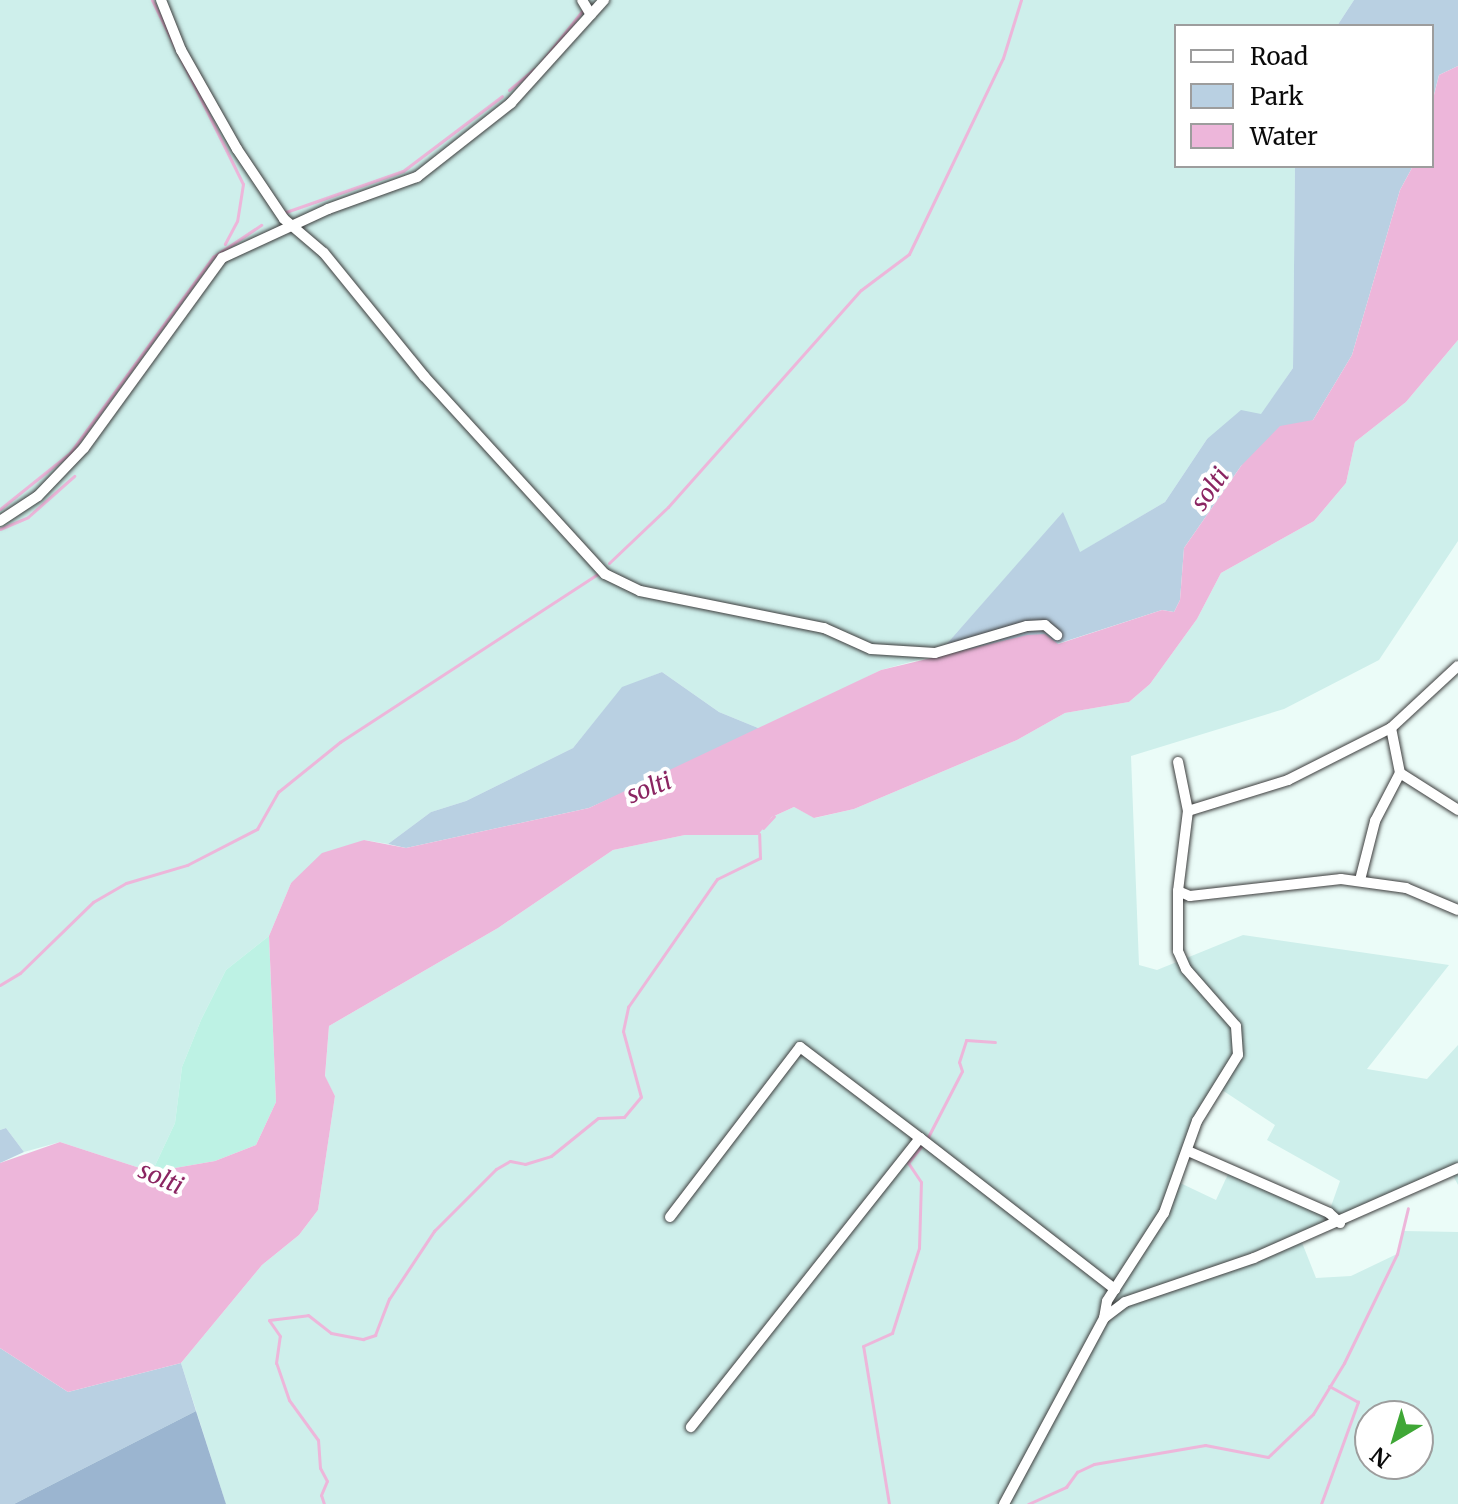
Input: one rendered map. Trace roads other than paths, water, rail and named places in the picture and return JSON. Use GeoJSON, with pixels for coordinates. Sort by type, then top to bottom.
{"type":"FeatureCollection","features":[{"type":"Feature","properties":{"kind":"street"},"geometry":{"type":"LineString","coordinates":[[161,0],[181,50],[237,149],[290,225],[324,253],[424,376],[605,574],[621,585],[824,628],[871,649],[935,653],[1027,626],[1045,625],[1057,635]]}},
{"type":"Feature","properties":{"kind":"street"},"geometry":{"type":"LineString","coordinates":[[582,0],[591,15]]}},
{"type":"Feature","properties":{"kind":"street"},"geometry":{"type":"LineString","coordinates":[[0,521],[38,496],[84,448],[208,272],[222,258],[290,225],[417,177],[511,103],[604,0]]}},
{"type":"Feature","properties":{"kind":"street"},"geometry":{"type":"LineString","coordinates":[[1188,811],[1288,780],[1391,728],[1418,709],[1458,666]]}},
{"type":"Feature","properties":{"kind":"street"},"geometry":{"type":"LineString","coordinates":[[1360,880],[1375,821],[1400,773],[1391,728]]}},
{"type":"Feature","properties":{"kind":"street"},"geometry":{"type":"LineString","coordinates":[[1004,1504],[1104,1318],[1115,1289],[1164,1213],[1197,1121],[1235,1064],[1240,1035],[1181,960],[1178,891],[1188,811],[1178,762]]}},
{"type":"Feature","properties":{"kind":"street"},"geometry":{"type":"LineString","coordinates":[[1400,773],[1458,810]]}},
{"type":"Feature","properties":{"kind":"street"},"geometry":{"type":"LineString","coordinates":[[1178,891],[1190,896],[1360,880],[1406,888],[1458,910]]}},
{"type":"Feature","properties":{"kind":"street"},"geometry":{"type":"LineString","coordinates":[[670,1217],[800,1047],[1115,1289]]}},
{"type":"Feature","properties":{"kind":"street"},"geometry":{"type":"LineString","coordinates":[[691,1427],[920,1138]]}},
{"type":"Feature","properties":{"kind":"street"},"geometry":{"type":"LineString","coordinates":[[1188,1151],[1329,1213],[1340,1223]]}},
{"type":"Feature","properties":{"kind":"street"},"geometry":{"type":"LineString","coordinates":[[1104,1318],[1125,1302],[1340,1223],[1458,1168]]}},
{"type":"Feature","properties":{"kind":"water","name":"solti"},"geometry":{"type":"Polygon","coordinates":[[[1458,66],[1458,340],[1406,402],[1355,442],[1346,483],[1314,521],[1221,573],[1197,619],[1150,684],[1129,702],[1065,713],[1017,740],[854,809],[814,818],[794,807],[772,817],[758,835],[685,835],[613,850],[498,928],[329,1026],[325,1076],[335,1096],[318,1210],[299,1235],[262,1265],[181,1363],[68,1392],[0,1348],[0,1163],[60,1142],[152,1172],[215,1161],[256,1145],[276,1102],[269,936],[291,883],[322,853],[364,840],[406,848],[589,808],[881,670],[1027,635],[1045,634],[1058,644],[1162,610],[1174,612],[1180,600],[1184,548],[1241,466],[1280,426],[1313,420],[1352,355],[1400,190],[1412,168],[1434,168],[1434,95],[1439,75],[1458,66]]]}},
{"type":"Feature","properties":{"kind":"waterway"},"geometry":{"type":"LineString","coordinates":[[152,0],[243,184],[237,221],[225,244]]}},
{"type":"Feature","properties":{"kind":"waterway"},"geometry":{"type":"LineString","coordinates":[[609,563],[668,507],[861,290],[909,254],[1003,58],[1021,0]]}},
{"type":"Feature","properties":{"kind":"waterway"},"geometry":{"type":"LineString","coordinates":[[540,64],[583,10]]}},
{"type":"Feature","properties":{"kind":"waterway"},"geometry":{"type":"LineString","coordinates":[[509,90],[534,69]]}},
{"type":"Feature","properties":{"kind":"waterway"},"geometry":{"type":"LineString","coordinates":[[283,213],[403,171],[502,96]]}},
{"type":"Feature","properties":{"kind":"waterway"},"geometry":{"type":"LineString","coordinates":[[0,509],[70,453],[213,257],[261,225]]}},
{"type":"Feature","properties":{"kind":"waterway"},"geometry":{"type":"LineString","coordinates":[[0,529],[28,517],[74,476]]}},
{"type":"Feature","properties":{"kind":"waterway"},"geometry":{"type":"LineString","coordinates":[[0,985],[20,973],[93,902],[126,883],[187,865],[257,829],[278,792],[340,742],[598,574]]}},
{"type":"Feature","properties":{"kind":"waterway"},"geometry":{"type":"LineString","coordinates":[[763,828],[774,816]]}},
{"type":"Feature","properties":{"kind":"waterway"},"geometry":{"type":"LineString","coordinates":[[324,1504],[321,1495],[327,1481],[320,1468],[318,1440],[289,1400],[276,1363],[280,1336],[269,1320],[308,1315],[331,1333],[363,1339],[375,1335],[389,1299],[434,1231],[496,1169],[510,1161],[525,1164],[551,1156],[598,1118],[624,1117],[641,1097],[623,1031],[628,1007],[717,879],[760,858],[759,834]]}},
{"type":"Feature","properties":{"kind":"waterway"},"geometry":{"type":"LineString","coordinates":[[889,1504],[863,1346],[892,1333],[919,1248],[921,1182],[908,1163],[928,1137],[962,1071],[959,1062],[966,1040],[995,1042]]}},
{"type":"Feature","properties":{"kind":"waterway"},"geometry":{"type":"LineString","coordinates":[[1028,1504],[1066,1487],[1077,1472],[1094,1464],[1205,1445],[1268,1457],[1313,1414],[1344,1363],[1397,1254],[1408,1208]]}},
{"type":"Feature","properties":{"kind":"waterway"},"geometry":{"type":"LineString","coordinates":[[1321,1504],[1358,1402],[1329,1386]]}}]}
